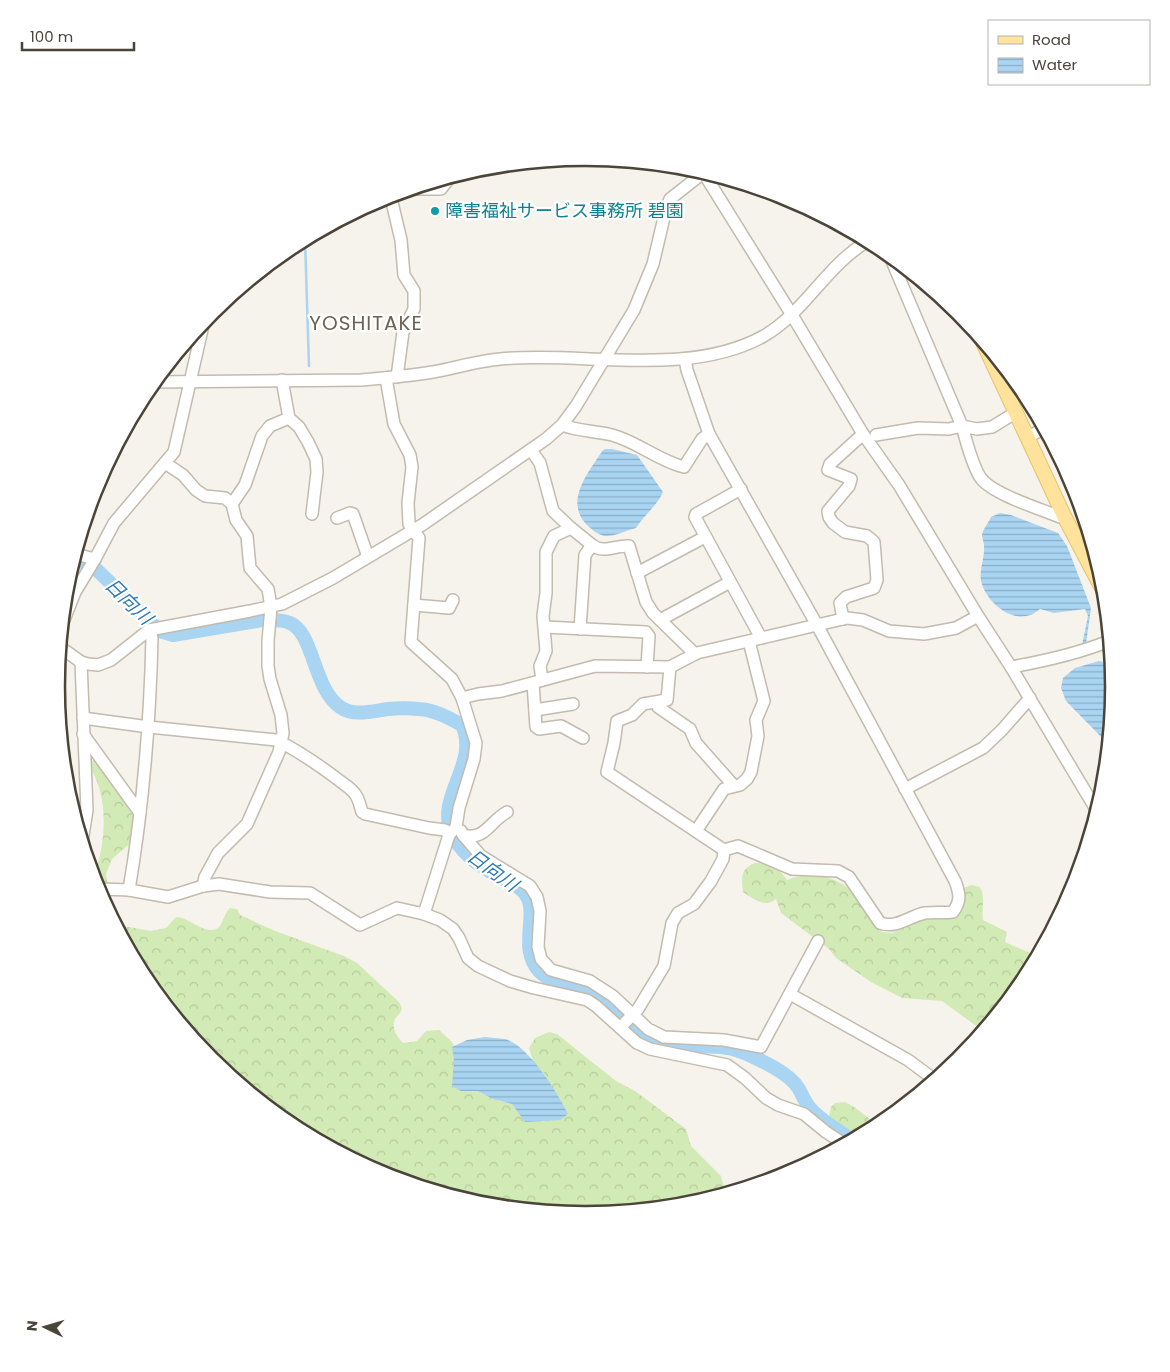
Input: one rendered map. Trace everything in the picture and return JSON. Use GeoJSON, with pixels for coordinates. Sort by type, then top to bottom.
{"type":"FeatureCollection","features":[{"type":"Feature","properties":{"kind":"main road"},"geometry":{"type":"LineString","coordinates":[[990,359],[1064,516],[1091,567]]}},
{"type":"Feature","properties":{"kind":"street"},"geometry":{"type":"LineString","coordinates":[[66,651],[81,662],[98,665],[111,660],[150,629],[270,616],[297,597],[413,530],[531,450],[562,425],[634,310],[653,264],[666,209],[670,200],[696,178]]}},
{"type":"Feature","properties":{"kind":"street"},"geometry":{"type":"LineString","coordinates":[[709,181],[792,314],[862,434],[900,485],[1092,802]]}},
{"type":"Feature","properties":{"kind":"street"},"geometry":{"type":"LineString","coordinates":[[393,204],[401,240],[404,275],[414,291],[414,309],[403,332],[392,377],[394,424],[410,455],[412,467],[408,503],[409,524],[418,538],[411,642],[452,679],[462,698],[476,743],[474,759],[459,808],[456,832],[424,914]]}},
{"type":"Feature","properties":{"kind":"street"},"geometry":{"type":"LineString","coordinates":[[163,382],[392,377],[501,359],[685,359],[724,352],[743,346],[763,336],[792,314],[843,258],[861,246]]}},
{"type":"Feature","properties":{"kind":"street"},"geometry":{"type":"LineString","coordinates":[[894,267],[962,426],[970,453],[981,479],[998,492],[1060,518],[1064,516]]}},
{"type":"Feature","properties":{"kind":"street"},"geometry":{"type":"LineString","coordinates":[[73,598],[114,523],[174,452],[201,336]]}},
{"type":"Feature","properties":{"kind":"street"},"geometry":{"type":"LineString","coordinates":[[685,359],[687,370],[710,434],[817,625],[905,789],[957,887],[960,900],[953,912],[924,913],[897,924],[886,925],[880,923],[849,877],[838,871],[792,869],[738,846],[724,850]]}},
{"type":"Feature","properties":{"kind":"street"},"geometry":{"type":"LineString","coordinates":[[282,380],[289,418],[299,427],[316,459],[317,472],[312,514]]}},
{"type":"Feature","properties":{"kind":"street"},"geometry":{"type":"LineString","coordinates":[[876,435],[903,429],[949,429],[962,426],[977,429],[992,427],[1015,414]]}},
{"type":"Feature","properties":{"kind":"street"},"geometry":{"type":"LineString","coordinates":[[232,504],[245,485],[262,436],[270,426],[289,418]]}},
{"type":"Feature","properties":{"kind":"street"},"geometry":{"type":"LineString","coordinates":[[562,425],[594,433],[612,435],[645,448],[670,464],[684,467],[702,439],[710,434]]}},
{"type":"Feature","properties":{"kind":"street"},"geometry":{"type":"LineString","coordinates":[[1027,437],[1038,431]]}},
{"type":"Feature","properties":{"kind":"street"},"geometry":{"type":"LineString","coordinates":[[843,619],[840,603],[846,597],[874,588],[878,580],[874,542],[867,536],[845,532],[833,523],[828,511],[849,486],[851,479],[828,470],[830,464],[862,434]]}},
{"type":"Feature","properties":{"kind":"street"},"geometry":{"type":"LineString","coordinates":[[531,450],[540,463],[553,511],[597,550],[629,546],[646,602],[660,620],[695,654]]}},
{"type":"Feature","properties":{"kind":"street"},"geometry":{"type":"LineString","coordinates":[[165,463],[184,475],[196,490],[205,496],[225,498],[232,504],[236,520],[247,536],[250,568],[268,589],[270,616],[268,666],[270,680],[281,715],[282,732],[279,752],[247,824],[218,853],[205,877],[203,886]]}},
{"type":"Feature","properties":{"kind":"street"},"geometry":{"type":"LineString","coordinates":[[696,831],[724,789],[740,785],[751,772],[758,736],[756,720],[764,701],[755,640],[730,582],[694,517],[696,514],[741,489]]}},
{"type":"Feature","properties":{"kind":"street"},"geometry":{"type":"LineString","coordinates":[[337,518],[350,513],[353,514],[368,557]]}},
{"type":"Feature","properties":{"kind":"street"},"geometry":{"type":"LineString","coordinates":[[571,528],[554,536],[546,552],[544,616],[546,650],[540,666],[535,710],[536,727],[539,729],[561,726],[583,738]]}},
{"type":"Feature","properties":{"kind":"street"},"geometry":{"type":"LineString","coordinates":[[637,573],[705,537]]}},
{"type":"Feature","properties":{"kind":"street"},"geometry":{"type":"LineString","coordinates":[[580,629],[585,555],[592,545]]}},
{"type":"Feature","properties":{"kind":"street"},"geometry":{"type":"LineString","coordinates":[[82,556],[95,559]]}},
{"type":"Feature","properties":{"kind":"street"},"geometry":{"type":"LineString","coordinates":[[660,620],[730,582]]}},
{"type":"Feature","properties":{"kind":"street"},"geometry":{"type":"LineString","coordinates":[[414,606],[449,608],[453,600]]}},
{"type":"Feature","properties":{"kind":"street"},"geometry":{"type":"LineString","coordinates":[[462,698],[502,691],[595,666],[670,667],[695,654],[847,618],[863,620],[889,631],[924,634],[956,628],[978,616]]}},
{"type":"Feature","properties":{"kind":"street"},"geometry":{"type":"LineString","coordinates":[[545,627],[646,632],[649,636],[647,667]]}},
{"type":"Feature","properties":{"kind":"street"},"geometry":{"type":"LineString","coordinates":[[129,890],[140,813],[149,727],[152,638],[150,629]]}},
{"type":"Feature","properties":{"kind":"street"},"geometry":{"type":"LineString","coordinates":[[1011,667],[1056,659],[1086,651],[1103,644]]}},
{"type":"Feature","properties":{"kind":"street"},"geometry":{"type":"LineString","coordinates":[[81,662],[86,810],[84,825]]}},
{"type":"Feature","properties":{"kind":"street"},"geometry":{"type":"LineString","coordinates":[[670,667],[667,700],[643,704],[632,715],[617,721],[607,772],[724,850]]}},
{"type":"Feature","properties":{"kind":"street"},"geometry":{"type":"LineString","coordinates":[[905,789],[983,748],[1002,730],[1030,698]]}},
{"type":"Feature","properties":{"kind":"street"},"geometry":{"type":"LineString","coordinates":[[662,701],[658,707],[690,729],[696,743],[734,786]]}},
{"type":"Feature","properties":{"kind":"street"},"geometry":{"type":"LineString","coordinates":[[535,710],[573,704]]}},
{"type":"Feature","properties":{"kind":"street"},"geometry":{"type":"LineString","coordinates":[[83,718],[276,740],[292,747],[306,758],[318,764],[354,792],[362,812],[365,814],[456,832],[472,838],[480,835],[507,812]]}},
{"type":"Feature","properties":{"kind":"street"},"geometry":{"type":"LineString","coordinates":[[83,734],[140,813]]}},
{"type":"Feature","properties":{"kind":"street"},"geometry":{"type":"LineString","coordinates":[[456,832],[481,856],[530,886],[537,898],[540,911],[538,947],[541,959],[551,970],[566,976],[590,981],[634,1013],[648,1029],[664,1037],[724,1040],[761,1047],[818,941]]}},
{"type":"Feature","properties":{"kind":"street"},"geometry":{"type":"LineString","coordinates":[[621,1027],[634,1013],[664,966],[672,922],[678,913],[694,904],[711,881],[723,859],[724,850]]}},
{"type":"Feature","properties":{"kind":"street"},"geometry":{"type":"LineString","coordinates":[[107,889],[129,890],[168,897],[203,886],[218,884],[270,892],[310,893],[360,926],[397,908],[424,914],[440,920],[453,929],[468,958],[478,966],[510,981],[587,1000],[621,1027],[637,1043],[650,1049],[727,1064],[766,1098],[778,1105],[804,1114],[838,1140]]}},
{"type":"Feature","properties":{"kind":"street"},"geometry":{"type":"LineString","coordinates":[[790,994],[908,1060],[929,1076]]}},
{"type":"Feature","properties":{"kind":"green space"},"geometry":{"type":"Polygon","coordinates":[[[98,759],[135,819],[134,840],[112,859],[106,874],[109,895],[98,865],[102,843],[103,806],[98,783],[87,762],[98,759]]]}},
{"type":"Feature","properties":{"kind":"green space"},"geometry":{"type":"Polygon","coordinates":[[[755,863],[774,867],[787,880],[811,875],[835,880],[850,889],[858,897],[882,932],[892,933],[927,916],[947,918],[964,888],[971,885],[980,887],[983,895],[983,920],[1007,932],[1005,942],[1031,953],[998,1003],[978,1027],[942,1001],[902,998],[871,982],[836,958],[829,949],[781,913],[776,899],[772,902],[763,903],[743,892],[743,874],[750,865],[755,863]]]}},
{"type":"Feature","properties":{"kind":"green space"},"geometry":{"type":"Polygon","coordinates":[[[230,908],[237,909],[240,915],[275,931],[344,956],[357,963],[399,1002],[402,1008],[395,1019],[394,1029],[403,1043],[417,1041],[426,1031],[439,1030],[451,1041],[480,1089],[499,1101],[504,1102],[549,1088],[543,1072],[534,1064],[529,1048],[535,1038],[549,1032],[557,1034],[616,1081],[635,1091],[686,1129],[691,1146],[721,1176],[724,1187],[653,1202],[585,1206],[551,1205],[517,1202],[450,1188],[386,1166],[325,1136],[268,1099],[242,1077],[217,1054],[172,1003],[124,926],[151,931],[166,928],[176,917],[202,928],[213,930],[220,926],[230,908]]]}},
{"type":"Feature","properties":{"kind":"green space"},"geometry":{"type":"Polygon","coordinates":[[[845,1102],[871,1120],[847,1135],[833,1123],[829,1116],[831,1107],[835,1103],[845,1102]]]}},
{"type":"Feature","properties":{"kind":"water"},"geometry":{"type":"Polygon","coordinates":[[[603,450],[637,455],[663,492],[636,528],[609,536],[600,535],[590,528],[581,517],[578,507],[580,488],[603,450]]]}},
{"type":"Feature","properties":{"kind":"water"},"geometry":{"type":"Polygon","coordinates":[[[1000,513],[1011,515],[1058,533],[1067,546],[1091,608],[1086,644],[1082,645],[1088,616],[1085,609],[1054,613],[1040,609],[1031,615],[1013,615],[1004,612],[997,606],[984,590],[981,581],[984,550],[982,535],[991,517],[1000,513]]]}},
{"type":"Feature","properties":{"kind":"water"},"geometry":{"type":"Polygon","coordinates":[[[1099,661],[1104,662],[1102,738],[1066,701],[1061,688],[1063,678],[1075,668],[1099,661]]]}},
{"type":"Feature","properties":{"kind":"water"},"geometry":{"type":"Polygon","coordinates":[[[485,1037],[505,1039],[514,1043],[533,1060],[550,1082],[568,1114],[560,1120],[525,1122],[512,1104],[493,1099],[478,1091],[461,1091],[452,1086],[454,1060],[452,1047],[467,1040],[485,1037]]]}},
{"type":"Feature","properties":{"kind":"waterway"},"geometry":{"type":"LineString","coordinates":[[305,248],[309,366]]}},
{"type":"Feature","properties":{"kind":"waterway","name":"日向川"},"geometry":{"type":"LineString","coordinates":[[81,562],[87,563],[96,569],[160,631],[173,635],[263,620],[287,622],[298,629],[304,638],[324,687],[331,698],[345,710],[357,713],[412,708],[431,711],[462,725],[466,739],[466,753],[449,806],[448,820],[452,834],[460,847],[472,859],[484,868],[517,886],[526,895],[531,912],[530,952],[533,962],[539,971],[552,980],[583,990],[597,997],[637,1031],[655,1042],[672,1046],[712,1046],[733,1049],[773,1067],[794,1082],[814,1113],[846,1136]]}},
{"type":"Feature","properties":{"kind":"place","name":"障害福祉サービス事務所 碧園"},"geometry":{"type":"Point","coordinates":[435,211]}},
{"type":"Feature","properties":{"kind":"district","name":"YOSHITAKE"},"geometry":{"type":"Point","coordinates":[366,323]}}]}
